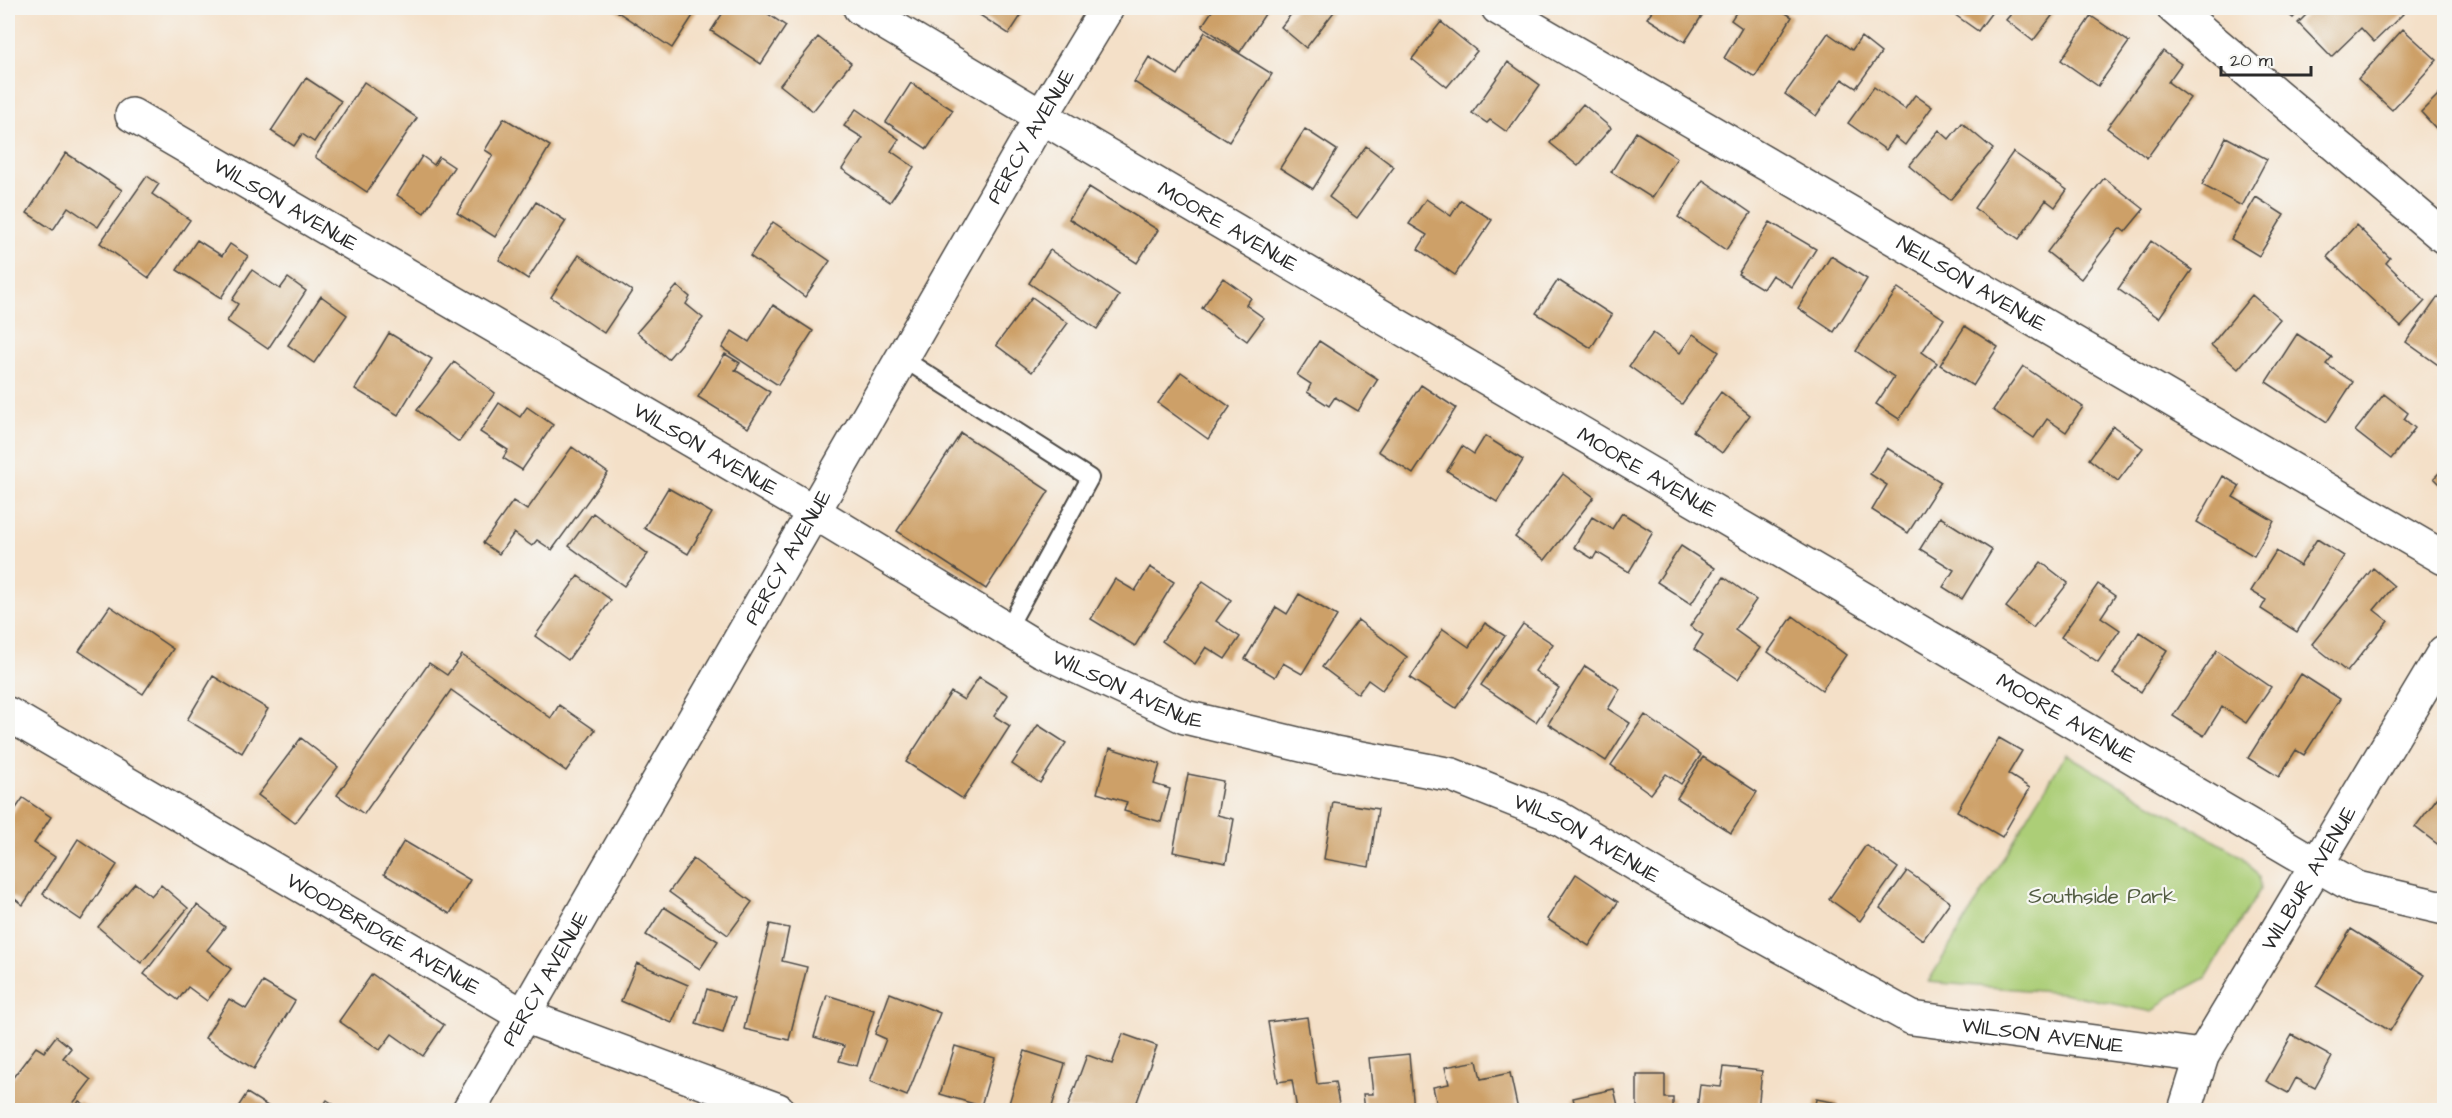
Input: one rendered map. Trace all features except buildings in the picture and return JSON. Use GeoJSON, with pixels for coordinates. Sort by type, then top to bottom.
{"type":"FeatureCollection","features":[{"type":"Feature","properties":{"kind":"street","name":"MOORE AVENUE"},"geometry":{"type":"LineString","coordinates":[[860,8],[1041,117],[2317,865],[2358,888],[2445,908]]}},
{"type":"Feature","properties":{"kind":"street","name":"PERCY AVENUE"},"geometry":{"type":"LineString","coordinates":[[469,1110],[1041,117],[1107,8]]}},
{"type":"Feature","properties":{"kind":"street","name":"NEILSON AVENUE"},"geometry":{"type":"LineString","coordinates":[[1498,8],[2445,558]]}},
{"type":"Feature","properties":{"kind":"street"},"geometry":{"type":"LineString","coordinates":[[2174,8],[2445,237]]}},
{"type":"Feature","properties":{"kind":"street","name":"WILSON AVENUE"},"geometry":{"type":"LineString","coordinates":[[132,115],[814,512],[1041,651],[1185,717],[1335,753],[1452,775],[1555,816],[1677,888],[1912,1018],[2202,1056]]}},
{"type":"Feature","properties":{"kind":"street","name":"WILBUR AVENUE"},"geometry":{"type":"LineString","coordinates":[[2185,1110],[2202,1056],[2445,652]]}},
{"type":"Feature","properties":{"kind":"street","name":"WOODBRIDGE AVENUE"},"geometry":{"type":"LineString","coordinates":[[8,714],[524,1016],[778,1110]]}},
{"type":"Feature","properties":{"kind":"lane"},"geometry":{"type":"LineString","coordinates":[[902,358],[1090,478],[1007,630]]}},
{"type":"Feature","properties":{"kind":"green space","name":"Southside Park"},"geometry":{"type":"Polygon","coordinates":[[[2066,754],[2243,857],[2259,877],[2260,890],[2206,978],[2168,998],[2153,1012],[2063,993],[1928,982],[2066,754]]]}}]}
